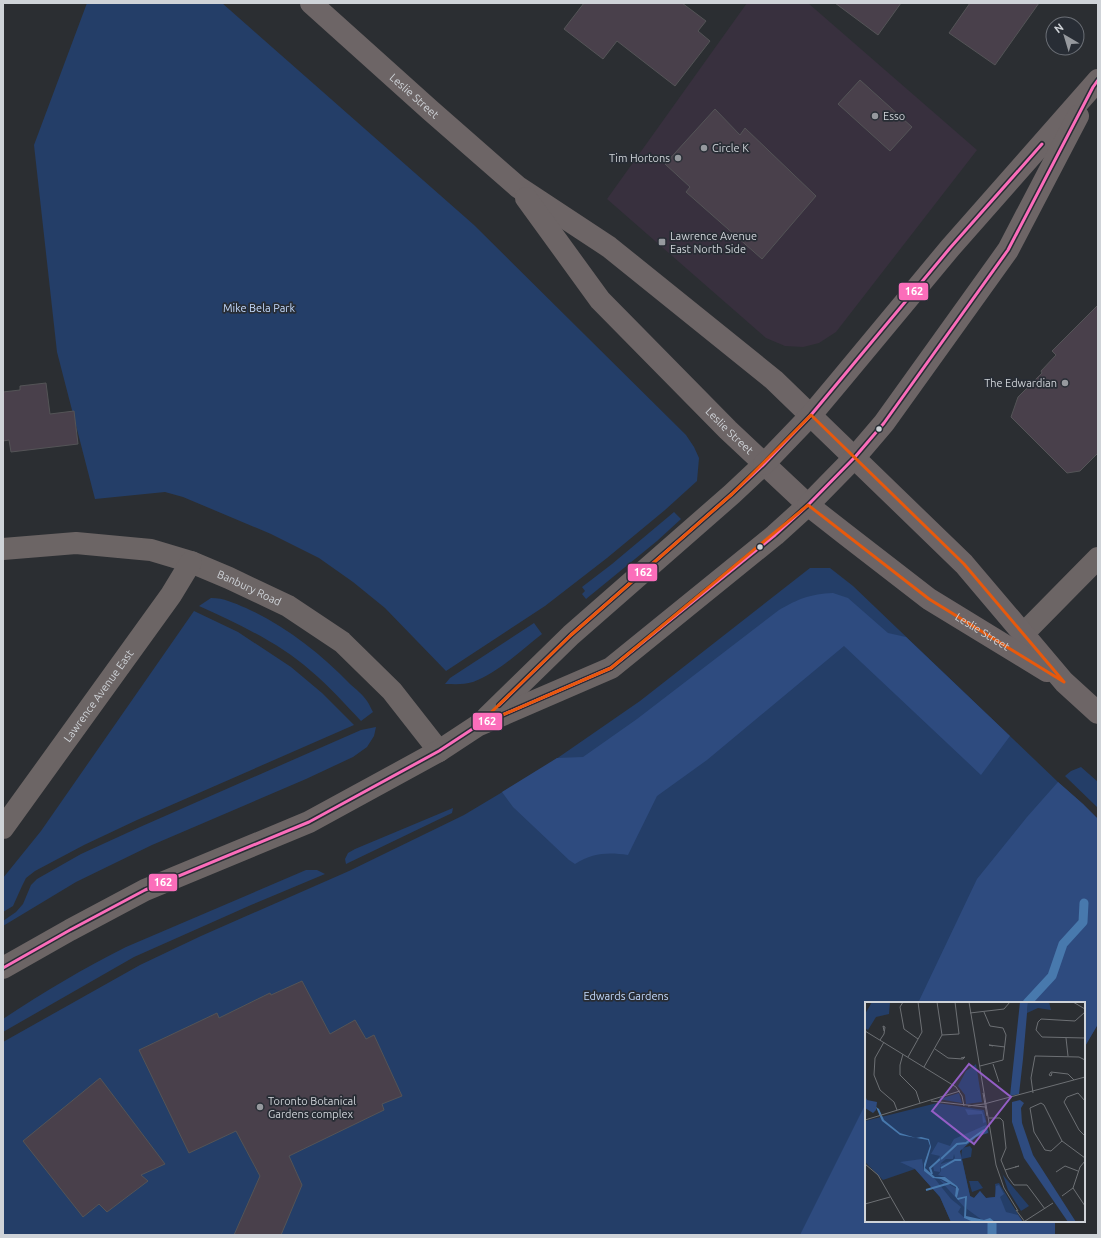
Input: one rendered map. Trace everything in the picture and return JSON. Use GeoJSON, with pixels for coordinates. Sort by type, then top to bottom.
{"type":"FeatureCollection","features":[{"type":"Feature","properties":{"kind":"main road","name":"Leslie Street"},"geometry":{"type":"LineString","coordinates":[[311,3],[518,187],[609,247],[774,380],[964,564],[1064,682],[1098,713]]}},
{"type":"Feature","properties":{"kind":"main road"},"geometry":{"type":"LineString","coordinates":[[764,464],[811,415],[950,248],[1096,83]]}},
{"type":"Feature","properties":{"kind":"main road"},"geometry":{"type":"LineString","coordinates":[[808,505],[855,458],[884,423],[1008,250],[1096,83]]}},
{"type":"Feature","properties":{"kind":"main road","name":"Leslie Street"},"geometry":{"type":"LineString","coordinates":[[518,187],[600,300],[728,430],[808,505],[929,599],[1064,682]]}},
{"type":"Feature","properties":{"kind":"street"},"geometry":{"type":"LineString","coordinates":[[477,726],[571,635],[732,494],[764,464]]}},
{"type":"Feature","properties":{"kind":"street"},"geometry":{"type":"LineString","coordinates":[[3,968],[145,890],[309,822],[439,751],[477,726],[610,668],[775,535],[808,505]]}},
{"type":"Feature","properties":{"kind":"street","name":"Banbury Road"},"geometry":{"type":"LineString","coordinates":[[3,549],[76,543],[151,550],[192,562],[229,578],[288,606],[342,642],[392,692],[439,751]]}},
{"type":"Feature","properties":{"kind":"street"},"geometry":{"type":"LineString","coordinates":[[1023,634],[1098,558]]}},
{"type":"Feature","properties":{"kind":"street","name":"Lawrence Avenue East"},"geometry":{"type":"LineString","coordinates":[[3,828],[172,595],[192,562]]}},
{"type":"Feature","properties":{"kind":"highlighted area"},"geometry":{"type":"Polygon","coordinates":[[[811,415],[964,564],[1064,682],[929,599],[808,505],[611,668],[477,726],[571,635],[732,494],[811,415]]]}},
{"type":"Feature","properties":{"kind":"shaded area"},"geometry":{"type":"Polygon","coordinates":[[[747,3],[808,3],[977,150],[836,332],[819,343],[803,347],[785,346],[766,338],[607,199],[747,3]]]}},
{"type":"Feature","properties":{"kind":"shaded area"},"geometry":{"type":"Polygon","coordinates":[[[833,593],[848,598],[888,633],[906,637],[1010,736],[981,775],[844,646],[707,760],[657,796],[628,855],[600,854],[575,864],[513,807],[502,792],[557,758],[583,757],[637,719],[779,610],[804,598],[833,593]]]}},
{"type":"Feature","properties":{"kind":"shaded area"},"geometry":{"type":"Polygon","coordinates":[[[1058,782],[1098,819],[1098,1024],[1085,1046],[1085,1002],[918,1002],[977,879],[1027,817],[1058,782]]]}},
{"type":"Feature","properties":{"kind":"shaded area"},"geometry":{"type":"Polygon","coordinates":[[[865,1105],[865,1222],[1055,1222],[1055,1235],[800,1235],[865,1105]]]}},
{"type":"Feature","properties":{"kind":"green space","name":"Mike Bela Park"},"geometry":{"type":"Polygon","coordinates":[[[87,3],[222,3],[474,225],[686,435],[699,458],[697,481],[665,510],[607,558],[545,606],[446,671],[385,608],[353,582],[319,558],[271,534],[183,497],[165,492],[95,499],[57,352],[34,145],[87,3]]]}},
{"type":"Feature","properties":{"kind":"green space"},"geometry":{"type":"Polygon","coordinates":[[[674,512],[681,519],[657,541],[586,599],[582,594],[585,591],[582,587],[674,512]]]}},
{"type":"Feature","properties":{"kind":"green space","name":"Edwards Gardens"},"geometry":{"type":"Polygon","coordinates":[[[810,568],[830,568],[853,586],[1098,819],[1098,1024],[1085,1046],[1085,1002],[865,1002],[865,1222],[1055,1222],[1055,1235],[3,1235],[3,1042],[140,965],[201,936],[349,871],[464,815],[546,766],[640,701],[810,568]]]}},
{"type":"Feature","properties":{"kind":"green space"},"geometry":{"type":"Polygon","coordinates":[[[211,598],[225,600],[246,608],[274,623],[301,641],[327,662],[359,692],[368,702],[373,712],[361,721],[318,677],[285,651],[243,627],[199,606],[211,598]]]}},
{"type":"Feature","properties":{"kind":"green space"},"geometry":{"type":"Polygon","coordinates":[[[194,611],[238,632],[291,667],[322,693],[354,725],[137,820],[84,845],[35,871],[26,878],[13,906],[3,912],[3,878],[41,831],[194,611]]]}},
{"type":"Feature","properties":{"kind":"green space"},"geometry":{"type":"Polygon","coordinates":[[[534,623],[542,634],[509,661],[491,673],[473,682],[462,684],[445,684],[450,678],[534,623]]]}},
{"type":"Feature","properties":{"kind":"green space"},"geometry":{"type":"Polygon","coordinates":[[[376,727],[374,736],[367,747],[353,757],[306,779],[152,845],[76,882],[3,926],[3,921],[16,912],[23,904],[31,885],[37,879],[81,854],[361,730],[376,727]]]}},
{"type":"Feature","properties":{"kind":"green space"},"geometry":{"type":"Polygon","coordinates":[[[1081,767],[1098,782],[1098,808],[1065,776],[1071,771],[1081,767]]]}},
{"type":"Feature","properties":{"kind":"green space"},"geometry":{"type":"Polygon","coordinates":[[[453,808],[452,813],[346,864],[345,859],[348,853],[355,849],[453,808]]]}},
{"type":"Feature","properties":{"kind":"green space"},"geometry":{"type":"Polygon","coordinates":[[[306,870],[317,870],[325,874],[134,957],[3,1032],[3,1019],[48,990],[95,963],[126,947],[306,870]]]}},
{"type":"Feature","properties":{"kind":"building"},"geometry":{"type":"Polygon","coordinates":[[[584,3],[682,3],[706,21],[698,31],[710,41],[675,86],[617,41],[603,59],[564,29],[584,3]]]}},
{"type":"Feature","properties":{"kind":"building"},"geometry":{"type":"Polygon","coordinates":[[[835,3],[901,3],[878,35],[835,3]]]}},
{"type":"Feature","properties":{"kind":"building"},"geometry":{"type":"Polygon","coordinates":[[[970,3],[1039,3],[995,65],[949,33],[970,3]]]}},
{"type":"Feature","properties":{"kind":"building","name":"Esso"},"geometry":{"type":"Polygon","coordinates":[[[860,80],[912,127],[890,151],[838,104],[860,80]]]}},
{"type":"Feature","properties":{"kind":"building"},"geometry":{"type":"Polygon","coordinates":[[[715,109],[740,135],[745,128],[816,196],[762,259],[686,192],[690,187],[665,164],[715,109]]]}},
{"type":"Feature","properties":{"kind":"building","name":"The Edwardian"},"geometry":{"type":"Polygon","coordinates":[[[1098,305],[1098,453],[1080,471],[1067,473],[1011,417],[1018,397],[1042,373],[1041,371],[1056,355],[1052,351],[1098,305]]]}},
{"type":"Feature","properties":{"kind":"building"},"geometry":{"type":"Polygon","coordinates":[[[46,383],[50,414],[74,411],[78,444],[11,452],[9,440],[3,441],[3,392],[20,390],[20,386],[46,383]]]}},
{"type":"Feature","properties":{"kind":"building","name":"Toronto Botanical Gardens complex"},"geometry":{"type":"Polygon","coordinates":[[[302,981],[330,1034],[355,1020],[366,1039],[374,1035],[402,1096],[382,1104],[384,1110],[289,1156],[302,1185],[281,1235],[234,1235],[260,1176],[236,1131],[189,1153],[139,1050],[217,1013],[219,1018],[270,993],[271,995],[302,981]]]}},
{"type":"Feature","properties":{"kind":"building"},"geometry":{"type":"Polygon","coordinates":[[[100,1078],[165,1164],[141,1175],[148,1181],[107,1212],[99,1204],[83,1217],[23,1141],[100,1078]]]}},
{"type":"Feature","properties":{"kind":"waterway"},"geometry":{"type":"LineString","coordinates":[[1028,1002],[1052,976],[1063,944],[1083,922],[1084,903]]}},
{"type":"Feature","properties":{"kind":"waterway"},"geometry":{"type":"LineString","coordinates":[[992,1222],[992,1235]]}},
{"type":"Feature","properties":{"kind":"transit line","name":"162"},"geometry":{"type":"LineString","coordinates":[[3,968],[145,890],[309,822],[439,751],[477,726],[611,668],[775,535],[808,505],[855,457],[884,423],[1008,250],[1098,80]]}},
{"type":"Feature","properties":{"kind":"transit line","name":"162"},"geometry":{"type":"LineString","coordinates":[[499,705],[571,635],[732,494],[764,464],[811,415],[950,248],[1042,144]]}},
{"type":"Feature","properties":{"kind":"place","name":"Esso"},"geometry":{"type":"Point","coordinates":[875,116]}},
{"type":"Feature","properties":{"kind":"place","name":"Circle K"},"geometry":{"type":"Point","coordinates":[704,148]}},
{"type":"Feature","properties":{"kind":"place","name":"Tim Hortons"},"geometry":{"type":"Point","coordinates":[678,158]}},
{"type":"Feature","properties":{"kind":"place","name":"Lawrence Avenue East North Side"},"geometry":{"type":"Point","coordinates":[662,242]}},
{"type":"Feature","properties":{"kind":"place","name":"The Edwardian"},"geometry":{"type":"Point","coordinates":[1065,383]}},
{"type":"Feature","properties":{"kind":"place","name":"Toronto Botanical Gardens complex"},"geometry":{"type":"Point","coordinates":[260,1107]}}]}
